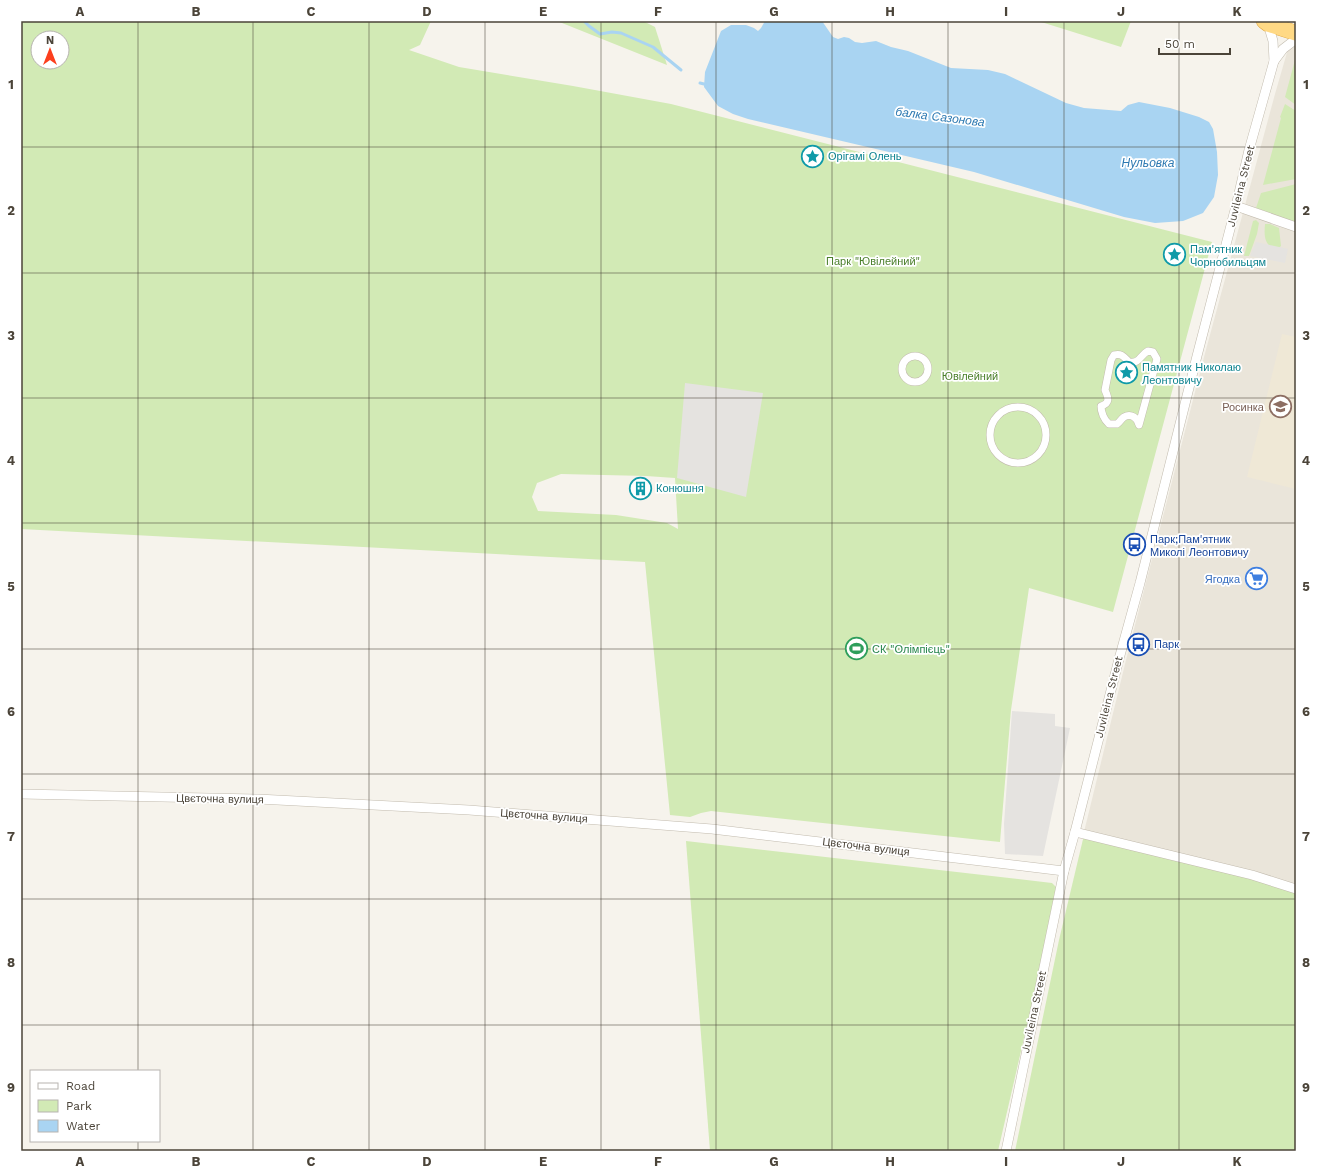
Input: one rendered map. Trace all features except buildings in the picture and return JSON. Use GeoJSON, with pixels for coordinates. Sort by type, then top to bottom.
{"type":"FeatureCollection","features":[{"type":"Feature","properties":{"kind":"highway"},"geometry":{"type":"LineString","coordinates":[[1267,22],[1296,33]]}},
{"type":"Feature","properties":{"kind":"street","name":"Juvileina Street"},"geometry":{"type":"LineString","coordinates":[[1006,1151],[1064,871],[1140,583],[1249,150],[1274,61],[1273,41],[1267,22]]}},
{"type":"Feature","properties":{"kind":"street","name":"Juvileina Street"},"geometry":{"type":"LineString","coordinates":[[1274,61],[1283,49],[1296,39]]}},
{"type":"Feature","properties":{"kind":"street"},"geometry":{"type":"LineString","coordinates":[[1236,206],[1296,227]]}},
{"type":"Feature","properties":{"kind":"street"},"geometry":{"type":"LineString","coordinates":[[1145,352],[1153,352],[1157,359],[1139,425],[1137,419],[1132,416],[1125,416],[1119,423],[1114,424],[1109,424],[1106,420],[1101,406],[1106,404],[1108,400],[1108,395],[1105,390],[1111,360],[1114,355],[1121,354],[1129,362],[1134,362],[1139,360],[1145,352]]}},
{"type":"Feature","properties":{"kind":"street"},"geometry":{"type":"LineString","coordinates":[[1020,407],[1032,410],[1041,418],[1046,430],[1045,442],[1039,453],[1029,460],[1017,463],[1005,459],[995,451],[990,439],[991,427],[997,416],[1007,409],[1020,407]]}},
{"type":"Feature","properties":{"kind":"street","name":"Цвєточна вулиця"},"geometry":{"type":"LineString","coordinates":[[21,794],[258,799],[469,810],[712,829],[1064,871]]}},
{"type":"Feature","properties":{"kind":"street"},"geometry":{"type":"LineString","coordinates":[[1075,832],[1245,873],[1296,889]]}},
{"type":"Feature","properties":{"kind":"shaded area"},"geometry":{"type":"Polygon","coordinates":[[[1296,44],[1296,889],[1084,832],[1126,660],[1204,357],[1288,49],[1296,44]]]}},
{"type":"Feature","properties":{"kind":"shaded area"},"geometry":{"type":"Polygon","coordinates":[[[1256,242],[1288,249],[1285,263],[1250,256],[1256,242]]]}},
{"type":"Feature","properties":{"kind":"shaded area","name":"Росинка"},"geometry":{"type":"Polygon","coordinates":[[[1282,334],[1296,337],[1296,489],[1247,477],[1282,334]]]}},
{"type":"Feature","properties":{"kind":"shaded area"},"geometry":{"type":"Polygon","coordinates":[[[685,383],[763,393],[746,497],[677,478],[685,383]]]}},
{"type":"Feature","properties":{"kind":"shaded area"},"geometry":{"type":"Polygon","coordinates":[[[1012,711],[1055,714],[1055,726],[1070,728],[1043,856],[1005,854],[1004,824],[1012,711]]]}},
{"type":"Feature","properties":{"kind":"green space"},"geometry":{"type":"Polygon","coordinates":[[[21,21],[431,21],[420,45],[409,50],[459,67],[671,104],[1212,242],[1113,612],[1029,588],[1011,710],[1000,842],[711,811],[690,817],[670,815],[645,562],[21,529],[21,21]],[[561,474],[537,483],[532,497],[538,511],[616,515],[667,523],[678,529],[675,478],[561,474]]]}},
{"type":"Feature","properties":{"kind":"green space"},"geometry":{"type":"Polygon","coordinates":[[[557,21],[643,21],[655,27],[667,65],[557,21]]]}},
{"type":"Feature","properties":{"kind":"green space"},"geometry":{"type":"Polygon","coordinates":[[[1038,21],[1131,21],[1121,47],[1038,21]]]}},
{"type":"Feature","properties":{"kind":"green space"},"geometry":{"type":"Polygon","coordinates":[[[1296,60],[1296,105],[1285,97],[1296,60]]]}},
{"type":"Feature","properties":{"kind":"green space"},"geometry":{"type":"Polygon","coordinates":[[[1285,104],[1296,111],[1296,179],[1263,185],[1281,118],[1280,117],[1285,104]]]}},
{"type":"Feature","properties":{"kind":"green space"},"geometry":{"type":"Polygon","coordinates":[[[1296,184],[1296,225],[1285,221],[1283,218],[1256,208],[1261,193],[1296,184]]]}},
{"type":"Feature","properties":{"kind":"green space"},"geometry":{"type":"Polygon","coordinates":[[[1256,220],[1259,223],[1257,234],[1249,256],[1244,256],[1253,221],[1256,220]]]}},
{"type":"Feature","properties":{"kind":"green space"},"geometry":{"type":"Polygon","coordinates":[[[1265,224],[1270,224],[1279,228],[1281,246],[1276,250],[1267,243],[1265,224]]]}},
{"type":"Feature","properties":{"kind":"green space"},"geometry":{"type":"Polygon","coordinates":[[[1084,835],[1296,889],[1296,1151],[1015,1151],[1059,940],[1084,835]]]}},
{"type":"Feature","properties":{"kind":"green space"},"geometry":{"type":"Polygon","coordinates":[[[686,841],[1052,883],[1056,887],[1033,999],[998,1151],[710,1151],[686,841]]]}},
{"type":"Feature","properties":{"kind":"water","name":"Нульовка"},"geometry":{"type":"Polygon","coordinates":[[[765,21],[822,21],[833,37],[838,39],[844,37],[855,42],[862,43],[876,41],[891,47],[908,51],[951,68],[988,70],[1005,74],[1066,103],[1084,108],[1121,111],[1128,105],[1139,102],[1170,108],[1199,117],[1209,122],[1213,129],[1217,152],[1218,175],[1214,197],[1203,213],[1183,221],[1155,223],[1124,217],[974,172],[748,119],[733,114],[718,106],[704,87],[705,72],[721,31],[731,25],[746,25],[758,31],[765,21]]]}},
{"type":"Feature","properties":{"kind":"waterway","name":"балка Сазонова"},"geometry":{"type":"LineString","coordinates":[[584,21],[600,34],[612,32],[621,33],[653,47],[681,70]]}},
{"type":"Feature","properties":{"kind":"waterway","name":"балка Сазонова"},"geometry":{"type":"LineString","coordinates":[[700,83],[708,85]]}},
{"type":"Feature","properties":{"kind":"place","name":"Орігамі Олень"},"geometry":{"type":"Point","coordinates":[812,156]}},
{"type":"Feature","properties":{"kind":"place","name":"Пам'ятник Чорнобильцям"},"geometry":{"type":"Point","coordinates":[1175,255]}},
{"type":"Feature","properties":{"kind":"place","name":"Памятник Николаю Леонтовичу"},"geometry":{"type":"Point","coordinates":[1127,373]}},
{"type":"Feature","properties":{"kind":"place","name":"Росинка"},"geometry":{"type":"Point","coordinates":[1280,407]}},
{"type":"Feature","properties":{"kind":"place","name":"Конюшня"},"geometry":{"type":"Point","coordinates":[641,488]}},
{"type":"Feature","properties":{"kind":"place","name":"Парк;Пам'ятник Миколі Леонтовичу"},"geometry":{"type":"Point","coordinates":[1134,545]}},
{"type":"Feature","properties":{"kind":"place","name":"Ягодка"},"geometry":{"type":"Point","coordinates":[1256,579]}},
{"type":"Feature","properties":{"kind":"place","name":"Парк"},"geometry":{"type":"Point","coordinates":[1138,644]}},
{"type":"Feature","properties":{"kind":"place","name":"СК \"Олімпієць\""},"geometry":{"type":"Point","coordinates":[856,649]}},
{"type":"Feature","properties":{"kind":"park label","name":"Парк \"Ювілейний\""},"geometry":{"type":"Point","coordinates":[873,261]}},
{"type":"Feature","properties":{"kind":"park label","name":"Ювілейний"},"geometry":{"type":"Point","coordinates":[970,376]}}]}
